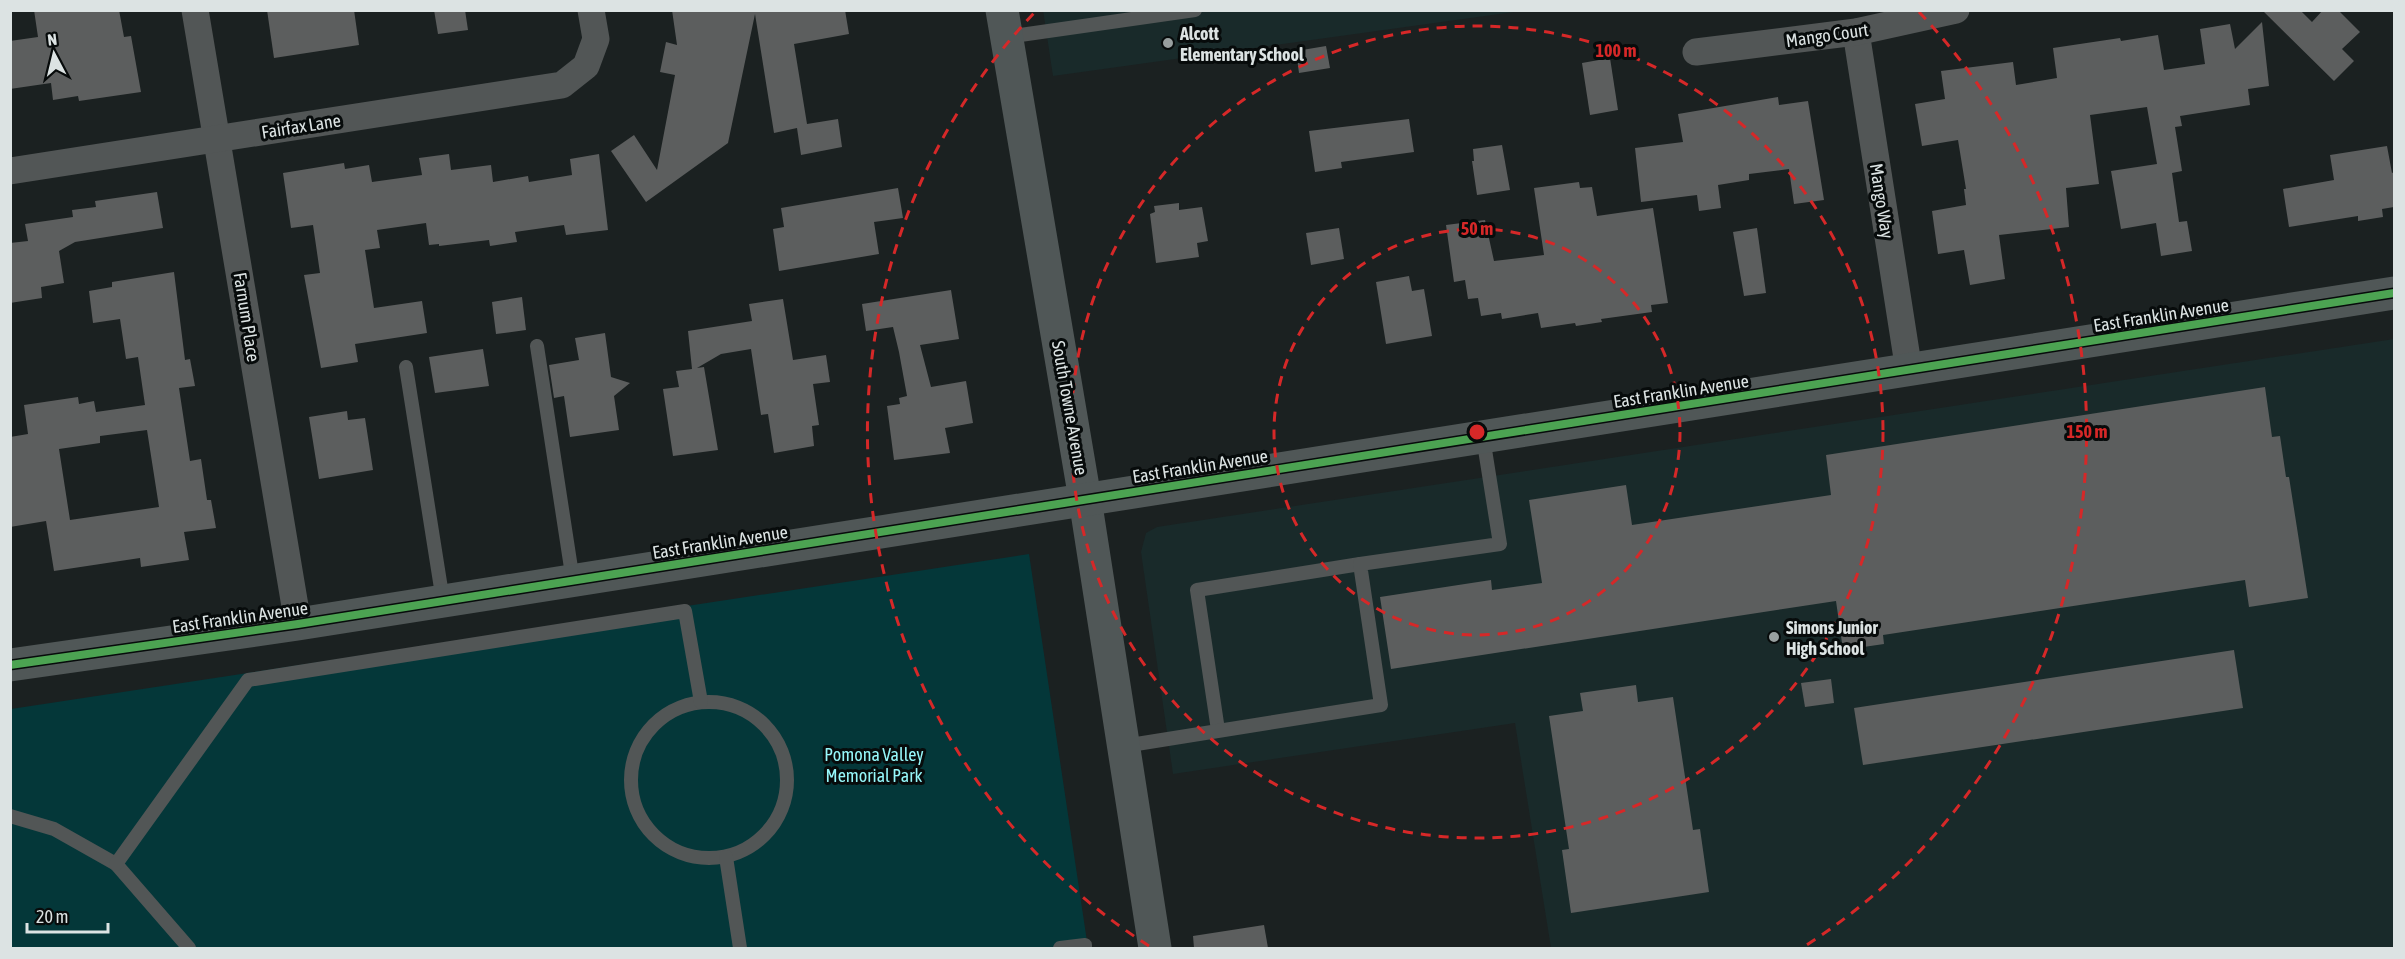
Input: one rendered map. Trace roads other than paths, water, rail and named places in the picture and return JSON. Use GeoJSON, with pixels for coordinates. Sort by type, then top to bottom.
{"type":"FeatureCollection","features":[{"type":"Feature","properties":{"kind":"street","name":"Farnum Place"},"geometry":{"type":"LineString","coordinates":[[195,10],[298,624]]}},
{"type":"Feature","properties":{"kind":"street","name":"Fairfax Lane"},"geometry":{"type":"LineString","coordinates":[[10,171],[562,84],[586,66],[596,39],[591,10]]}},
{"type":"Feature","properties":{"kind":"street","name":"Mango Court"},"geometry":{"type":"LineString","coordinates":[[1696,52],[1856,32],[1956,10]]}},
{"type":"Feature","properties":{"kind":"street","name":"South Towne Avenue"},"geometry":{"type":"LineString","coordinates":[[1004,24],[1085,499],[1155,948]]}},
{"type":"Feature","properties":{"kind":"street","name":"Mango Way"},"geometry":{"type":"LineString","coordinates":[[1856,32],[1909,371]]}},
{"type":"Feature","properties":{"kind":"street","name":"East Franklin Avenue"},"geometry":{"type":"LineString","coordinates":[[10,665],[298,624],[2394,293]]}},
{"type":"Feature","properties":{"kind":"lane"},"geometry":{"type":"LineString","coordinates":[[1004,24],[1195,10]]}},
{"type":"Feature","properties":{"kind":"lane"},"geometry":{"type":"LineString","coordinates":[[537,346],[573,580]]}},
{"type":"Feature","properties":{"kind":"lane"},"geometry":{"type":"LineString","coordinates":[[406,367],[443,601]]}},
{"type":"Feature","properties":{"kind":"lane"},"geometry":{"type":"LineString","coordinates":[[1218,730],[1197,590],[1500,544],[1483,437]]}},
{"type":"Feature","properties":{"kind":"lane"},"geometry":{"type":"LineString","coordinates":[[1124,746],[1381,705],[1360,564]]}},
{"type":"Feature","properties":{"kind":"lane"},"geometry":{"type":"LineString","coordinates":[[116,864],[248,680],[685,611],[701,702]]}},
{"type":"Feature","properties":{"kind":"lane"},"geometry":{"type":"LineString","coordinates":[[717,701],[741,708],[764,724],[783,752],[788,784],[781,812],[758,842],[726,857],[697,858],[664,845],[637,814],[629,775],[640,741],[665,715],[701,702],[717,701]]}},
{"type":"Feature","properties":{"kind":"lane"},"geometry":{"type":"LineString","coordinates":[[10,816],[54,829],[116,864],[189,948]]}},
{"type":"Feature","properties":{"kind":"lane"},"geometry":{"type":"LineString","coordinates":[[726,857],[740,948]]}},
{"type":"Feature","properties":{"kind":"lane"},"geometry":{"type":"LineString","coordinates":[[1060,948],[1085,945],[1085,948]]}},
{"type":"Feature","properties":{"kind":"place","name":"Alcott Elementary School"},"geometry":{"type":"Point","coordinates":[1168,43]}},
{"type":"Feature","properties":{"kind":"place","name":"Simons Junior High School"},"geometry":{"type":"Point","coordinates":[1774,637]}},
{"type":"Feature","properties":{"kind":"park label","name":"Pomona Valley Memorial Park"},"geometry":{"type":"Point","coordinates":[874,764]}}]}
